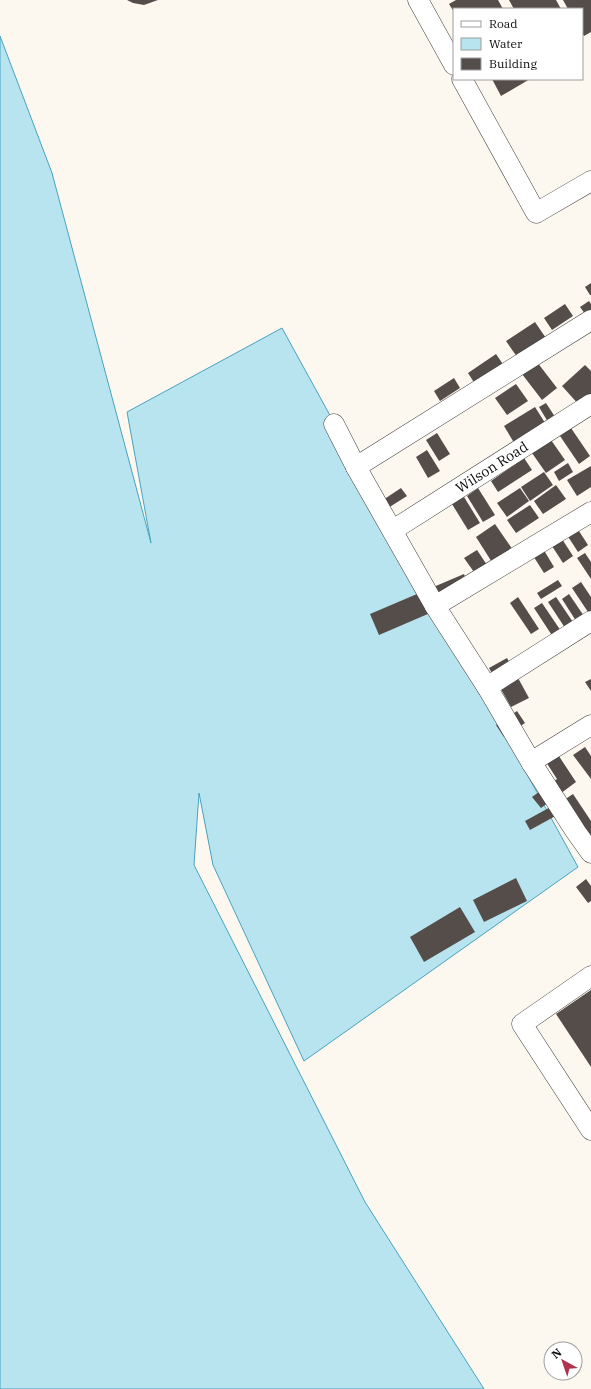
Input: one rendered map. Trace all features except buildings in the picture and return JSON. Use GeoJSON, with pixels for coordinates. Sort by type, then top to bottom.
{"type":"FeatureCollection","features":[{"type":"Feature","properties":{"kind":"street"},"geometry":{"type":"LineString","coordinates":[[423,2],[453,63]]}},
{"type":"Feature","properties":{"kind":"street"},"geometry":{"type":"LineString","coordinates":[[463,80],[536,213],[591,181]]}},
{"type":"Feature","properties":{"kind":"street"},"geometry":{"type":"LineString","coordinates":[[356,467],[591,320]]}},
{"type":"Feature","properties":{"kind":"street","name":"Wilson Road"},"geometry":{"type":"LineString","coordinates":[[393,530],[591,404]]}},
{"type":"Feature","properties":{"kind":"street"},"geometry":{"type":"LineString","coordinates":[[334,424],[356,467],[435,606],[531,762],[583,827],[591,853]]}},
{"type":"Feature","properties":{"kind":"street"},"geometry":{"type":"LineString","coordinates":[[435,606],[591,512]]}},
{"type":"Feature","properties":{"kind":"street"},"geometry":{"type":"LineString","coordinates":[[486,687],[591,621]]}},
{"type":"Feature","properties":{"kind":"street"},"geometry":{"type":"LineString","coordinates":[[531,762],[591,725]]}},
{"type":"Feature","properties":{"kind":"street"},"geometry":{"type":"LineString","coordinates":[[591,976],[522,1024],[591,1130]]}},
{"type":"Feature","properties":{"kind":"water"},"geometry":{"type":"Polygon","coordinates":[[[0,36],[52,173],[151,543],[127,412],[282,328],[578,867],[304,1061],[213,865],[199,793],[194,865],[365,1202],[484,1389],[0,1389],[0,36]]]}}]}
